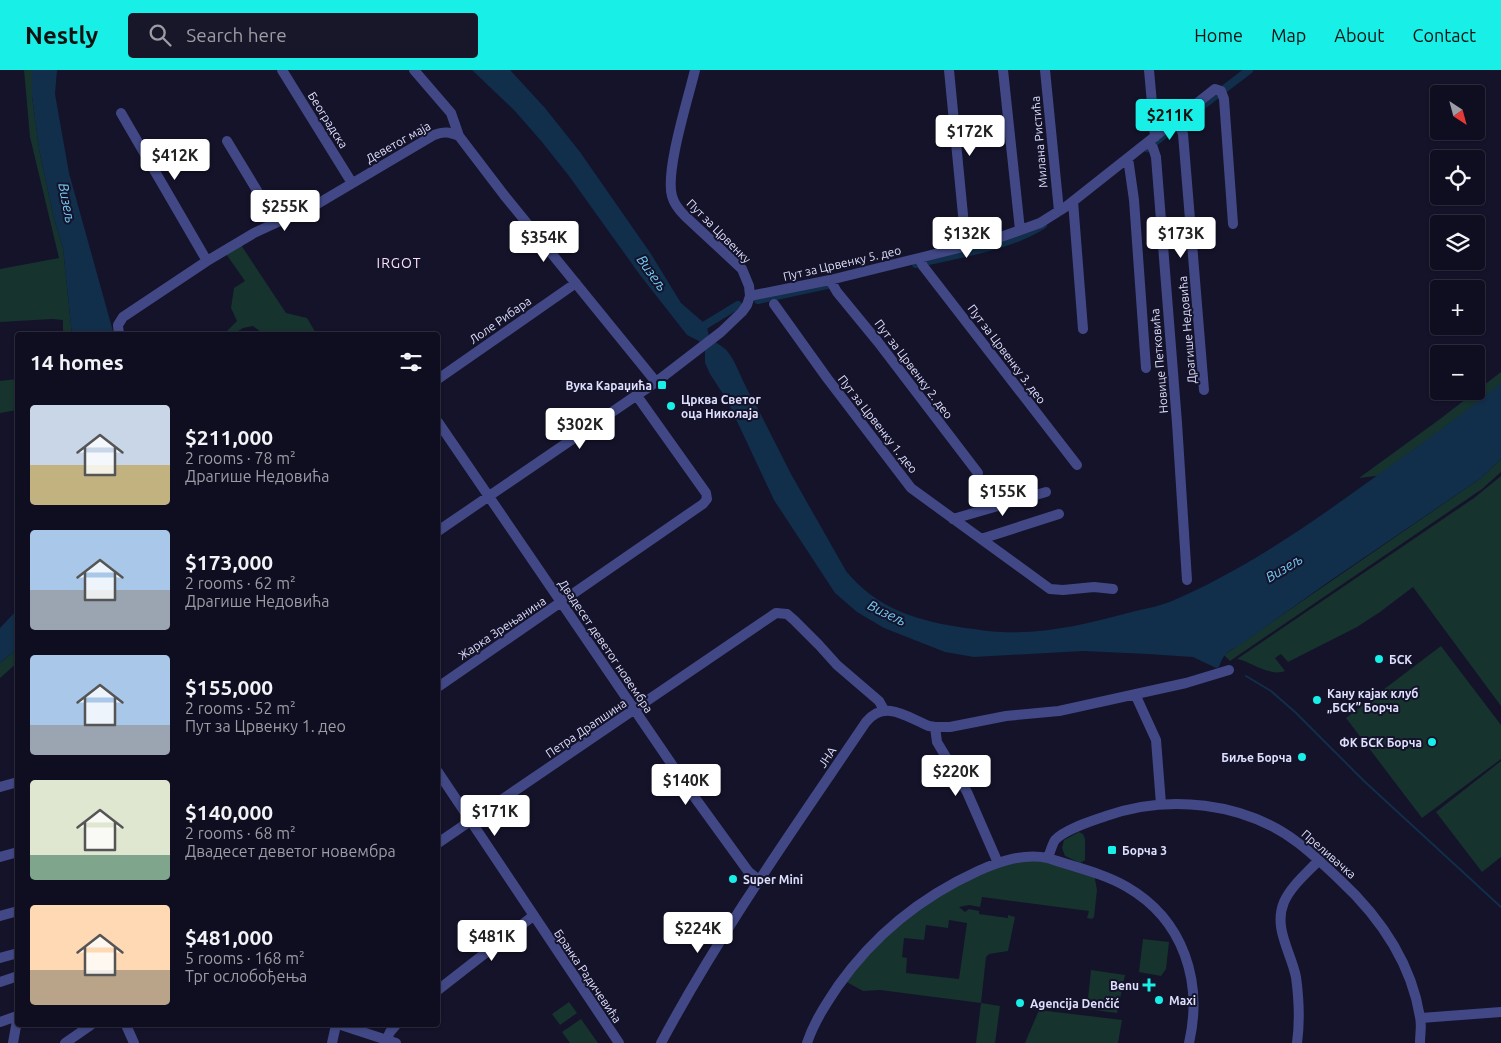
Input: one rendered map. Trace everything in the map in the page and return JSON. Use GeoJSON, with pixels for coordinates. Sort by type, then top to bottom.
{"type":"FeatureCollection","features":[{"type":"Feature","properties":{"kind":"street","name":"Београдска"},"geometry":{"type":"LineString","coordinates":[[282,70],[352,183]]}},
{"type":"Feature","properties":{"kind":"street"},"geometry":{"type":"LineString","coordinates":[[414,70],[451,113],[459,136],[504,195],[656,382]]}},
{"type":"Feature","properties":{"kind":"street","name":"Пут за Црвенку"},"geometry":{"type":"LineString","coordinates":[[695,70],[670,174],[672,196],[676,206],[685,216],[742,269],[749,286],[750,296]]}},
{"type":"Feature","properties":{"kind":"street"},"geometry":{"type":"LineString","coordinates":[[949,70],[966,246]]}},
{"type":"Feature","properties":{"kind":"street"},"geometry":{"type":"LineString","coordinates":[[1003,70],[1020,230]]}},
{"type":"Feature","properties":{"kind":"street","name":"Милана Ристића"},"geometry":{"type":"LineString","coordinates":[[1045,70],[1059,211]]}},
{"type":"Feature","properties":{"kind":"street","name":"Новице Петковића"},"geometry":{"type":"LineString","coordinates":[[1149,70],[1152,140],[1156,157],[1177,423],[1187,580]]}},
{"type":"Feature","properties":{"kind":"street","name":"Пут за Црвенку 5. део"},"geometry":{"type":"LineString","coordinates":[[750,296],[832,283],[921,262],[1040,223],[1073,201],[1152,140],[1211,91],[1217,90],[1223,94],[1233,224]]}},
{"type":"Feature","properties":{"kind":"street"},"geometry":{"type":"LineString","coordinates":[[121,113],[207,261]]}},
{"type":"Feature","properties":{"kind":"street","name":"Драгише Недовића"},"geometry":{"type":"LineString","coordinates":[[1176,120],[1182,134],[1204,390]]}},
{"type":"Feature","properties":{"kind":"street","name":"Деветог маја"},"geometry":{"type":"LineString","coordinates":[[119,332],[118,325],[123,317],[207,261],[276,222],[319,202],[438,133],[449,132],[459,136]]}},
{"type":"Feature","properties":{"kind":"street"},"geometry":{"type":"LineString","coordinates":[[227,141],[276,222]]}},
{"type":"Feature","properties":{"kind":"street"},"geometry":{"type":"LineString","coordinates":[[1128,158],[1134,200],[1146,368]]}},
{"type":"Feature","properties":{"kind":"street"},"geometry":{"type":"LineString","coordinates":[[1073,201],[1083,329]]}},
{"type":"Feature","properties":{"kind":"street","name":"Пут за Црвенку 3. део"},"geometry":{"type":"LineString","coordinates":[[921,262],[1077,465]]}},
{"type":"Feature","properties":{"kind":"street","name":"Лоле Рибара"},"geometry":{"type":"LineString","coordinates":[[440,378],[576,282]]}},
{"type":"Feature","properties":{"kind":"street","name":"Пут за Црвенку 2. део"},"geometry":{"type":"LineString","coordinates":[[832,283],[978,473]]}},
{"type":"Feature","properties":{"kind":"street"},"geometry":{"type":"LineString","coordinates":[[440,530],[637,396],[698,351],[742,312],[750,296]]}},
{"type":"Feature","properties":{"kind":"street","name":"Пут за Црвенку 1. део"},"geometry":{"type":"LineString","coordinates":[[774,304],[826,378],[911,488],[1050,589],[1063,590],[1094,587],[1113,589]]}},
{"type":"Feature","properties":{"kind":"street","name":"Жарка Зрењанина"},"geometry":{"type":"LineString","coordinates":[[440,686],[703,504],[707,499],[706,493],[637,396]]}},
{"type":"Feature","properties":{"kind":"street","name":"Двадесет деветог новембра"},"geometry":{"type":"LineString","coordinates":[[440,425],[635,711],[748,871],[759,880]]}},
{"type":"Feature","properties":{"kind":"street"},"geometry":{"type":"LineString","coordinates":[[954,519],[1046,492]]}},
{"type":"Feature","properties":{"kind":"street"},"geometry":{"type":"LineString","coordinates":[[981,539],[1059,514]]}},
{"type":"Feature","properties":{"kind":"street","name":"Петра Драпшина"},"geometry":{"type":"LineString","coordinates":[[440,843],[773,615],[781,612],[794,620],[830,659],[879,701],[884,710]]}},
{"type":"Feature","properties":{"kind":"street"},"geometry":{"type":"LineString","coordinates":[[884,710],[898,712],[935,727],[950,727],[1006,716],[1060,711],[1186,683],[1229,670]]}},
{"type":"Feature","properties":{"kind":"street"},"geometry":{"type":"LineString","coordinates":[[1135,694],[1156,740],[1161,804]]}},
{"type":"Feature","properties":{"kind":"street","name":"ЈНА"},"geometry":{"type":"LineString","coordinates":[[661,1043],[687,995],[759,880],[866,722],[872,715],[884,710]]}},
{"type":"Feature","properties":{"kind":"street"},"geometry":{"type":"LineString","coordinates":[[935,727],[938,742],[967,792],[998,864]]}},
{"type":"Feature","properties":{"kind":"street","name":"Бранка Радичевића"},"geometry":{"type":"LineString","coordinates":[[440,775],[619,1043]]}},
{"type":"Feature","properties":{"kind":"street"},"geometry":{"type":"LineString","coordinates":[[0,787],[15,785]]}},
{"type":"Feature","properties":{"kind":"street","name":"Преливачка"},"geometry":{"type":"LineString","coordinates":[[1048,858],[1056,839],[1071,830],[1109,814],[1128,809],[1161,804],[1192,804],[1254,818],[1292,838],[1319,860],[1364,902],[1393,941],[1408,976],[1420,1018],[1420,1043]]}},
{"type":"Feature","properties":{"kind":"street"},"geometry":{"type":"LineString","coordinates":[[0,858],[15,853]]}},
{"type":"Feature","properties":{"kind":"street"},"geometry":{"type":"LineString","coordinates":[[807,1043],[818,1017],[830,998],[862,956],[883,934],[911,910],[933,895],[969,876],[1023,856],[1048,858],[1110,879],[1129,888],[1148,902],[1168,923],[1187,959],[1193,985],[1193,1022],[1190,1043]]}},
{"type":"Feature","properties":{"kind":"street"},"geometry":{"type":"LineString","coordinates":[[1297,1043],[1299,1004],[1295,974],[1281,929],[1281,912],[1284,902],[1292,890],[1319,860]]}},
{"type":"Feature","properties":{"kind":"street"},"geometry":{"type":"LineString","coordinates":[[0,916],[15,912]]}},
{"type":"Feature","properties":{"kind":"street"},"geometry":{"type":"LineString","coordinates":[[440,988],[533,916]]}},
{"type":"Feature","properties":{"kind":"street"},"geometry":{"type":"LineString","coordinates":[[0,958],[15,954]]}},
{"type":"Feature","properties":{"kind":"street"},"geometry":{"type":"LineString","coordinates":[[0,982],[15,977]]}},
{"type":"Feature","properties":{"kind":"street"},"geometry":{"type":"LineString","coordinates":[[1420,1018],[1501,1012]]}},
{"type":"Feature","properties":{"kind":"street"},"geometry":{"type":"LineString","coordinates":[[0,1022],[15,1017]]}},
{"type":"Feature","properties":{"kind":"street"},"geometry":{"type":"LineString","coordinates":[[13,1043],[15,1027]]}},
{"type":"Feature","properties":{"kind":"street"},"geometry":{"type":"LineString","coordinates":[[65,1043],[88,1027]]}},
{"type":"Feature","properties":{"kind":"street"},"geometry":{"type":"LineString","coordinates":[[127,1027],[134,1043]]}},
{"type":"Feature","properties":{"kind":"street"},"geometry":{"type":"LineString","coordinates":[[332,1043],[336,1027]]}},
{"type":"Feature","properties":{"kind":"street"},"geometry":{"type":"LineString","coordinates":[[346,1027],[396,1043]]}},
{"type":"Feature","properties":{"kind":"street"},"geometry":{"type":"LineString","coordinates":[[385,1041],[395,1027]]}},
{"type":"Feature","properties":{"kind":"green space"},"geometry":{"type":"Polygon","coordinates":[[[24,70],[32,70],[32,96],[39,149],[54,219],[63,248],[72,332],[63,332],[63,320],[0,322],[0,269],[59,258],[30,137],[24,70]]]}},
{"type":"Feature","properties":{"kind":"green space"},"geometry":{"type":"Polygon","coordinates":[[[239,242],[286,313],[307,318],[315,332],[261,332],[253,326],[243,328],[237,332],[226,332],[237,321],[231,308],[234,288],[245,281],[224,251],[239,242]]]}},
{"type":"Feature","properties":{"kind":"green space"},"geometry":{"type":"Polygon","coordinates":[[[1501,372],[1501,389],[1384,475],[1359,478],[1465,400],[1485,400],[1485,384],[1501,372]]]}},
{"type":"Feature","properties":{"kind":"green space"},"geometry":{"type":"Polygon","coordinates":[[[15,379],[15,410],[0,413],[0,381],[15,379]]]}},
{"type":"Feature","properties":{"kind":"green space"},"geometry":{"type":"Polygon","coordinates":[[[1501,459],[1501,472],[1482,489],[1230,661],[1224,655],[1481,478],[1501,459]]]}},
{"type":"Feature","properties":{"kind":"green space"},"geometry":{"type":"Polygon","coordinates":[[[1501,476],[1501,706],[1413,587],[1357,627],[1288,662],[1281,654],[1275,658],[1285,671],[1267,671],[1237,659],[1474,498],[1501,476]]]}},
{"type":"Feature","properties":{"kind":"green space","name":"ФК БСК Борча"},"geometry":{"type":"Polygon","coordinates":[[[1441,646],[1501,725],[1501,759],[1422,818],[1346,718],[1441,646]]]}},
{"type":"Feature","properties":{"kind":"green space"},"geometry":{"type":"Polygon","coordinates":[[[15,651],[15,665],[0,678],[0,663],[15,651]]]}},
{"type":"Feature","properties":{"kind":"green space"},"geometry":{"type":"Polygon","coordinates":[[[1501,761],[1501,857],[1482,872],[1436,812],[1501,761]]]}},
{"type":"Feature","properties":{"kind":"green space"},"geometry":{"type":"Polygon","coordinates":[[[1079,832],[1083,834],[1085,839],[1085,860],[1080,863],[1065,856],[1062,848],[1064,840],[1079,832]]]}},
{"type":"Feature","properties":{"kind":"green space"},"geometry":{"type":"Polygon","coordinates":[[[1023,856],[1094,874],[1097,890],[1094,917],[1092,919],[1087,918],[1089,911],[982,897],[980,907],[969,905],[959,907],[965,912],[969,909],[979,911],[979,914],[1008,918],[1008,915],[1015,917],[1008,951],[989,954],[986,957],[981,1003],[880,990],[863,991],[843,980],[862,956],[946,887],[1023,856]],[[949,920],[948,928],[926,925],[924,940],[904,938],[902,957],[907,958],[906,973],[959,979],[967,923],[949,920]]]}},
{"type":"Feature","properties":{"kind":"green space"},"geometry":{"type":"Polygon","coordinates":[[[1143,939],[1169,942],[1166,969],[1161,976],[1139,972],[1143,939]]]}},
{"type":"Feature","properties":{"kind":"green space"},"geometry":{"type":"Polygon","coordinates":[[[1091,970],[1125,975],[1117,1013],[1087,1009],[1091,970]]]}},
{"type":"Feature","properties":{"kind":"green space"},"geometry":{"type":"Polygon","coordinates":[[[569,1002],[577,1013],[560,1025],[552,1014],[569,1002]]]}},
{"type":"Feature","properties":{"kind":"green space"},"geometry":{"type":"Polygon","coordinates":[[[981,1003],[1000,1006],[995,1043],[976,1043],[981,1003]]]}},
{"type":"Feature","properties":{"kind":"green space"},"geometry":{"type":"Polygon","coordinates":[[[1039,1010],[1122,1020],[1118,1043],[1025,1043],[1039,1010]]]}},
{"type":"Feature","properties":{"kind":"green space"},"geometry":{"type":"Polygon","coordinates":[[[581,1019],[598,1043],[570,1043],[562,1032],[581,1019]]]}},
{"type":"Feature","properties":{"kind":"water","name":"Визељ"},"geometry":{"type":"Polygon","coordinates":[[[32,70],[57,70],[55,94],[69,173],[113,332],[72,332],[63,248],[54,219],[39,149],[32,96],[32,70]]]}},
{"type":"Feature","properties":{"kind":"water","name":"Визељ"},"geometry":{"type":"Polygon","coordinates":[[[472,70],[510,70],[545,108],[580,152],[651,254],[681,303],[703,322],[707,327],[709,337],[732,357],[791,474],[846,571],[871,595],[885,604],[915,617],[965,628],[993,632],[1018,632],[1050,630],[1081,624],[1167,603],[1223,576],[1297,532],[1419,446],[1479,400],[1485,400],[1485,396],[1501,383],[1501,459],[1481,478],[1229,652],[1224,656],[1219,667],[1216,668],[1193,657],[1148,654],[1083,651],[974,657],[945,652],[884,628],[857,612],[835,593],[774,500],[727,400],[705,363],[705,348],[699,341],[687,335],[640,275],[569,176],[514,110],[472,70]]]}},
{"type":"Feature","properties":{"kind":"water"},"geometry":{"type":"Polygon","coordinates":[[[15,612],[15,651],[0,663],[0,628],[15,612]]]}},
{"type":"Feature","properties":{"kind":"waterway"},"geometry":{"type":"LineString","coordinates":[[1147,148],[1249,70]]}},
{"type":"Feature","properties":{"kind":"waterway"},"geometry":{"type":"LineString","coordinates":[[916,264],[998,244],[1029,233],[1043,225]]}},
{"type":"Feature","properties":{"kind":"waterway"},"geometry":{"type":"LineString","coordinates":[[758,300],[827,285]]}},
{"type":"Feature","properties":{"kind":"waterway"},"geometry":{"type":"LineString","coordinates":[[697,330],[738,305]]}},
{"type":"Feature","properties":{"kind":"waterway"},"geometry":{"type":"LineString","coordinates":[[1246,676],[1271,691],[1295,712],[1364,781],[1501,907]]}},
{"type":"Feature","properties":{"kind":"place","name":"Вука Караџића"},"geometry":{"type":"Point","coordinates":[662,385]}},
{"type":"Feature","properties":{"kind":"place","name":"Црква Светог оца Николаја"},"geometry":{"type":"Point","coordinates":[671,406]}},
{"type":"Feature","properties":{"kind":"place","name":"БСК"},"geometry":{"type":"Point","coordinates":[1379,659]}},
{"type":"Feature","properties":{"kind":"place","name":"Кану кајак клуб „БСК” Борча"},"geometry":{"type":"Point","coordinates":[1317,700]}},
{"type":"Feature","properties":{"kind":"place","name":"ФК БСК Борча"},"geometry":{"type":"Point","coordinates":[1432,742]}},
{"type":"Feature","properties":{"kind":"place","name":"Биље Борча"},"geometry":{"type":"Point","coordinates":[1302,757]}},
{"type":"Feature","properties":{"kind":"place","name":"Борча 3"},"geometry":{"type":"Point","coordinates":[1112,850]}},
{"type":"Feature","properties":{"kind":"place","name":"Super Mini"},"geometry":{"type":"Point","coordinates":[733,879]}},
{"type":"Feature","properties":{"kind":"place","name":"Benu"},"geometry":{"type":"Point","coordinates":[1149,985]}},
{"type":"Feature","properties":{"kind":"place","name":"Maxi"},"geometry":{"type":"Point","coordinates":[1159,1000]}},
{"type":"Feature","properties":{"kind":"place","name":"Agencija Denčić"},"geometry":{"type":"Point","coordinates":[1020,1003]}},
{"type":"Feature","properties":{"kind":"district","name":"IRGOT"},"geometry":{"type":"Point","coordinates":[399,263]}}]}
